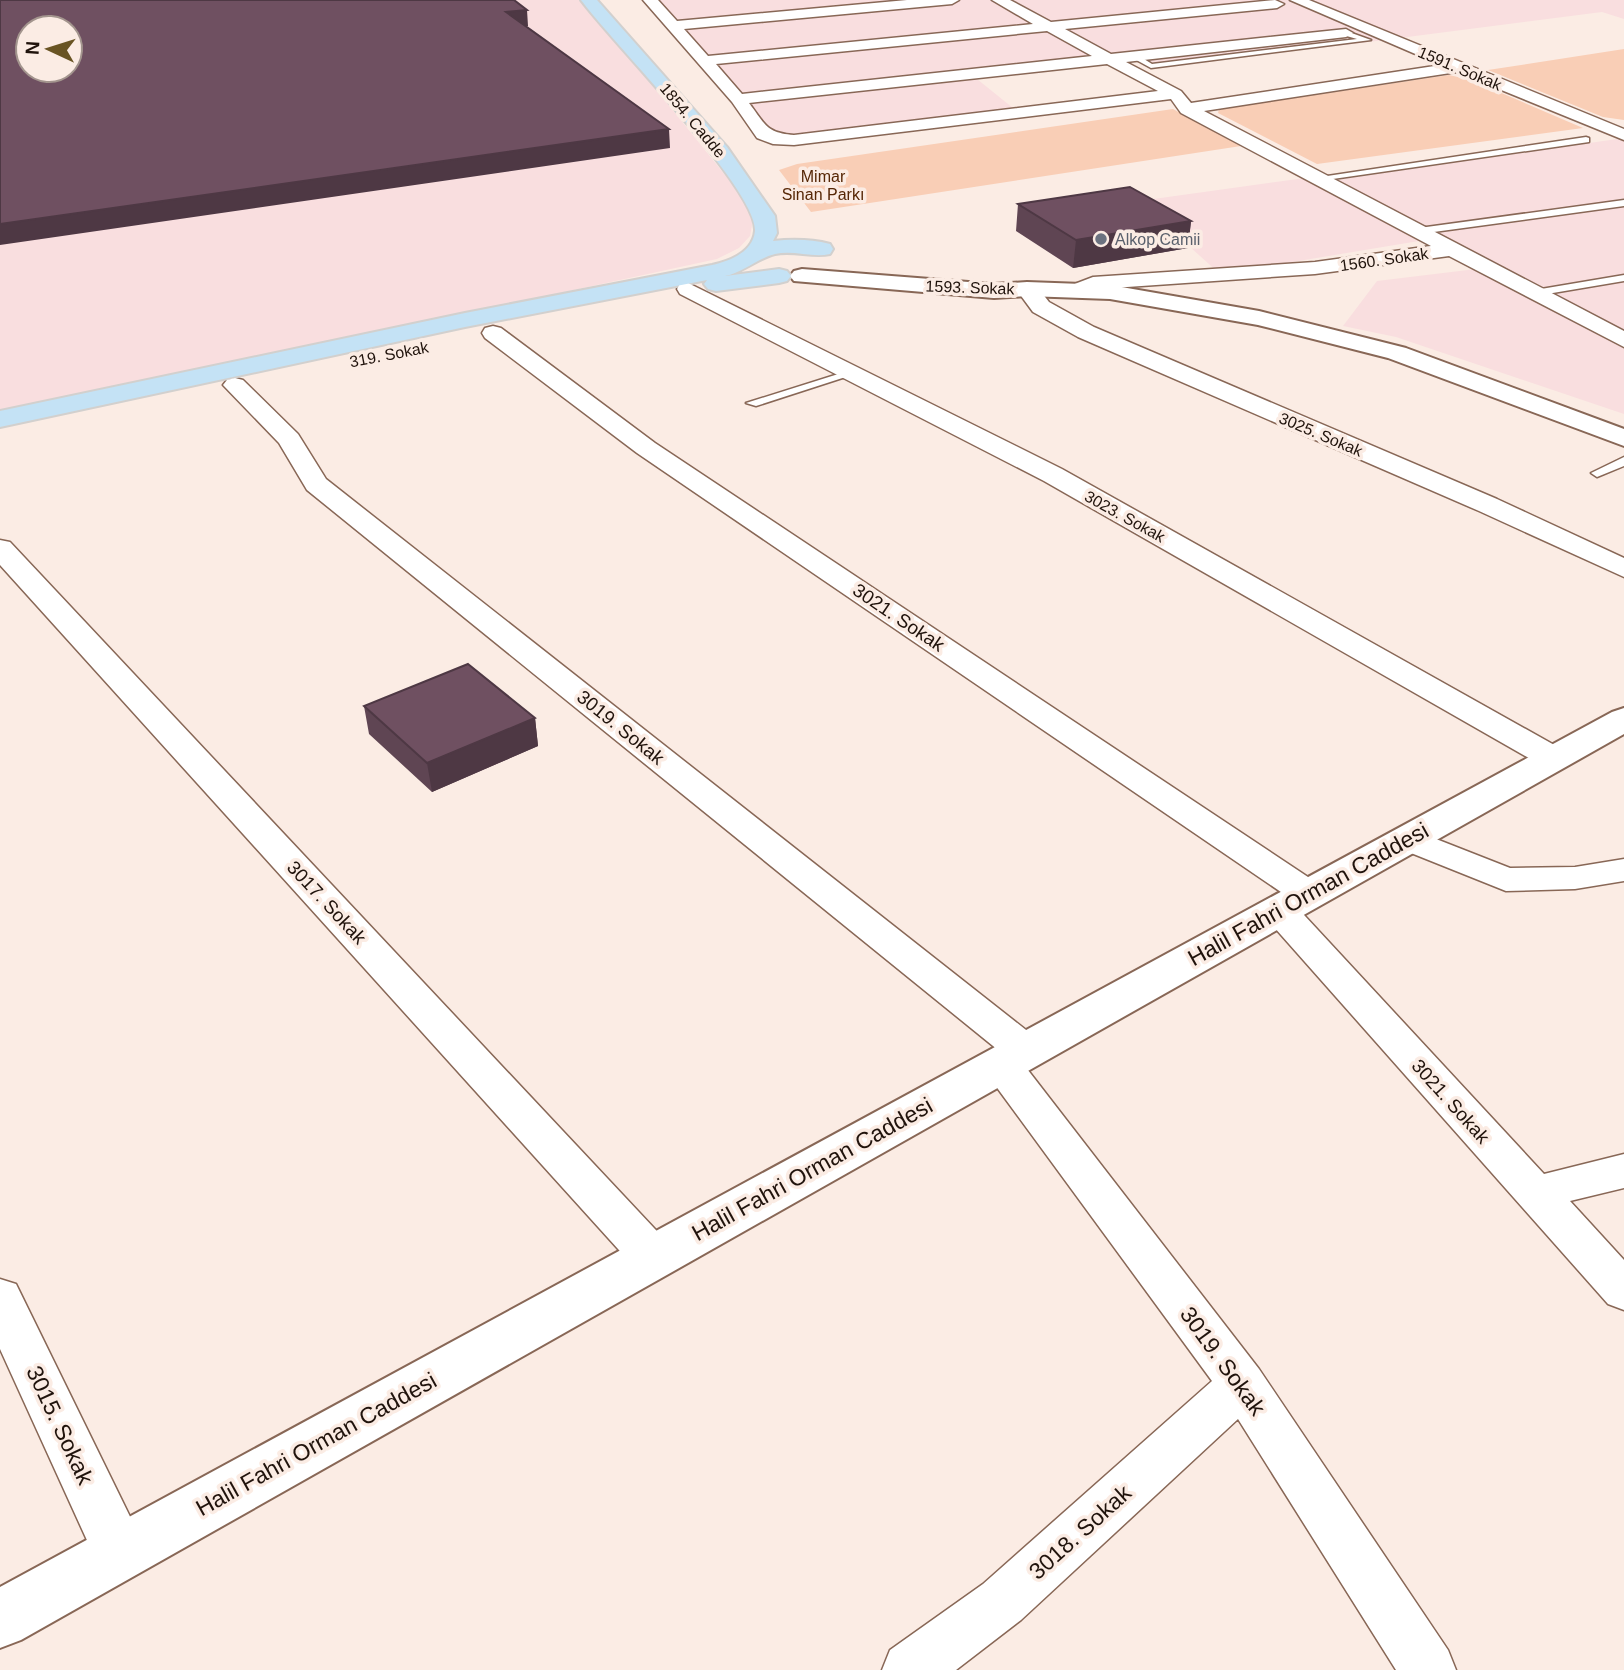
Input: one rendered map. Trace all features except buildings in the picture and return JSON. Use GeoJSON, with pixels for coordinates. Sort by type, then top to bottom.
{"type":"FeatureCollection","features":[{"type":"Feature","properties":{"kind":"main road","name":"1854. Cadde"},"geometry":{"type":"LineString","coordinates":[[589,0],[720,151],[766,222],[766,233],[752,256]]}},
{"type":"Feature","properties":{"kind":"main road"},"geometry":{"type":"LineString","coordinates":[[720,151],[776,196]]}},
{"type":"Feature","properties":{"kind":"main road"},"geometry":{"type":"LineString","coordinates":[[797,225],[812,244],[828,254]]}},
{"type":"Feature","properties":{"kind":"main road","name":"319. Sokak"},"geometry":{"type":"LineString","coordinates":[[0,419],[438,325],[698,275],[734,267],[752,256],[781,246],[828,254],[835,263],[825,271],[688,289],[493,333],[235,385],[0,442]]}},
{"type":"Feature","properties":{"kind":"main road","name":"1593. Sokak"},"geometry":{"type":"LineString","coordinates":[[828,254],[917,275],[1027,289]]}},
{"type":"Feature","properties":{"kind":"main road"},"geometry":{"type":"LineString","coordinates":[[752,256],[752,269],[791,276]]}},
{"type":"Feature","properties":{"kind":"main road","name":"1593. Sokak"},"geometry":{"type":"LineString","coordinates":[[791,276],[993,291],[1027,289]]}},
{"type":"Feature","properties":{"kind":"main road"},"geometry":{"type":"LineString","coordinates":[[1027,289],[1080,290],[1150,298],[1259,318],[1397,353],[1624,439]]}},
{"type":"Feature","properties":{"kind":"main road","name":"Halil Fahri Orman Caddesi"},"geometry":{"type":"LineString","coordinates":[[0,1619],[1624,719]]}},
{"type":"Feature","properties":{"kind":"street"},"geometry":{"type":"LineString","coordinates":[[650,0],[738,99],[763,134],[773,139],[794,140],[1181,102],[1457,67]]}},
{"type":"Feature","properties":{"kind":"street"},"geometry":{"type":"LineString","coordinates":[[673,26],[952,0]]}},
{"type":"Feature","properties":{"kind":"street"},"geometry":{"type":"LineString","coordinates":[[999,0],[1319,178],[1624,340]]}},
{"type":"Feature","properties":{"kind":"street","name":"1591. Sokak"},"geometry":{"type":"LineString","coordinates":[[1297,0],[1621,132]]}},
{"type":"Feature","properties":{"kind":"street"},"geometry":{"type":"LineString","coordinates":[[705,61],[1273,2],[1346,33]]}},
{"type":"Feature","properties":{"kind":"street"},"geometry":{"type":"LineString","coordinates":[[738,99],[1346,33]]}},
{"type":"Feature","properties":{"kind":"street","name":"1560. Sokak"},"geometry":{"type":"LineString","coordinates":[[1204,281],[1294,275],[1315,268],[1452,249]]}},
{"type":"Feature","properties":{"kind":"street"},"geometry":{"type":"LineString","coordinates":[[1080,290],[1093,283],[1204,281]]}},
{"type":"Feature","properties":{"kind":"street"},"geometry":{"type":"LineString","coordinates":[[1150,298],[1204,281]]}},
{"type":"Feature","properties":{"kind":"street","name":"3023. Sokak"},"geometry":{"type":"LineString","coordinates":[[688,289],[1053,475],[1553,758]]}},
{"type":"Feature","properties":{"kind":"street","name":"3025. Sokak"},"geometry":{"type":"LineString","coordinates":[[1027,289],[1041,307],[1086,332],[1488,505],[1624,569]]}},
{"type":"Feature","properties":{"kind":"street","name":"3021. Sokak"},"geometry":{"type":"LineString","coordinates":[[493,333],[646,448],[1294,902],[1535,1193],[1624,1291]]}},
{"type":"Feature","properties":{"kind":"street","name":"3019. Sokak"},"geometry":{"type":"LineString","coordinates":[[235,385],[289,439],[316,484],[1013,1057],[1242,1384],[1427,1670]]}},
{"type":"Feature","properties":{"kind":"street","name":"3017. Sokak"},"geometry":{"type":"LineString","coordinates":[[0,548],[653,1257]]}},
{"type":"Feature","properties":{"kind":"street"},"geometry":{"type":"LineString","coordinates":[[1408,839],[1506,880],[1575,878],[1624,870]]}},
{"type":"Feature","properties":{"kind":"street"},"geometry":{"type":"LineString","coordinates":[[1535,1193],[1624,1171]]}},
{"type":"Feature","properties":{"kind":"street","name":"3015. Sokak"},"geometry":{"type":"LineString","coordinates":[[0,1298],[120,1553]]}},
{"type":"Feature","properties":{"kind":"street","name":"3018. Sokak"},"geometry":{"type":"LineString","coordinates":[[910,1670],[1002,1602],[1242,1384]]}},
{"type":"Feature","properties":{"kind":"lane"},"geometry":{"type":"LineString","coordinates":[[1133,56],[1151,66],[1367,40],[1346,33]]}},
{"type":"Feature","properties":{"kind":"lane"},"geometry":{"type":"LineString","coordinates":[[1319,178],[1592,142]]}},
{"type":"Feature","properties":{"kind":"lane"},"geometry":{"type":"LineString","coordinates":[[1419,231],[1624,203]]}},
{"type":"Feature","properties":{"kind":"lane"},"geometry":{"type":"LineString","coordinates":[[1535,293],[1624,278]]}},
{"type":"Feature","properties":{"kind":"lane"},"geometry":{"type":"LineString","coordinates":[[752,403],[855,372]]}},
{"type":"Feature","properties":{"kind":"lane"},"geometry":{"type":"LineString","coordinates":[[1597,473],[1624,461]]}},
{"type":"Feature","properties":{"kind":"shaded area"},"geometry":{"type":"Polygon","coordinates":[[[0,0],[584,0],[742,196],[753,220],[750,236],[739,248],[717,259],[0,414],[0,0]]]}},
{"type":"Feature","properties":{"kind":"shaded area"},"geometry":{"type":"Polygon","coordinates":[[[650,0],[1624,0],[1624,19],[1602,12],[1345,45],[1151,66],[1133,56],[972,75],[1018,112],[773,139],[650,0]]]}},
{"type":"Feature","properties":{"kind":"shaded area"},"geometry":{"type":"Polygon","coordinates":[[[1624,138],[1624,414],[1396,337],[1343,326],[1377,281],[1476,269],[1419,241],[1220,274],[1139,201],[1305,178],[1315,183],[1624,138]]]}},
{"type":"Feature","properties":{"kind":"green space"},"geometry":{"type":"Polygon","coordinates":[[[1624,49],[1624,120],[1603,117],[1488,70],[1624,49]]]}},
{"type":"Feature","properties":{"kind":"green space"},"geometry":{"type":"Polygon","coordinates":[[[1449,75],[1471,80],[1583,128],[1317,164],[1218,113],[1219,109],[1449,75]]]}},
{"type":"Feature","properties":{"kind":"green space","name":"Mimar Sinan Parkı"},"geometry":{"type":"Polygon","coordinates":[[[1173,109],[1241,146],[811,212],[779,170],[797,164],[1173,109]]]}},
{"type":"Feature","properties":{"kind":"place","name":"Alkop Camii"},"geometry":{"type":"Point","coordinates":[1101,239]}}]}
